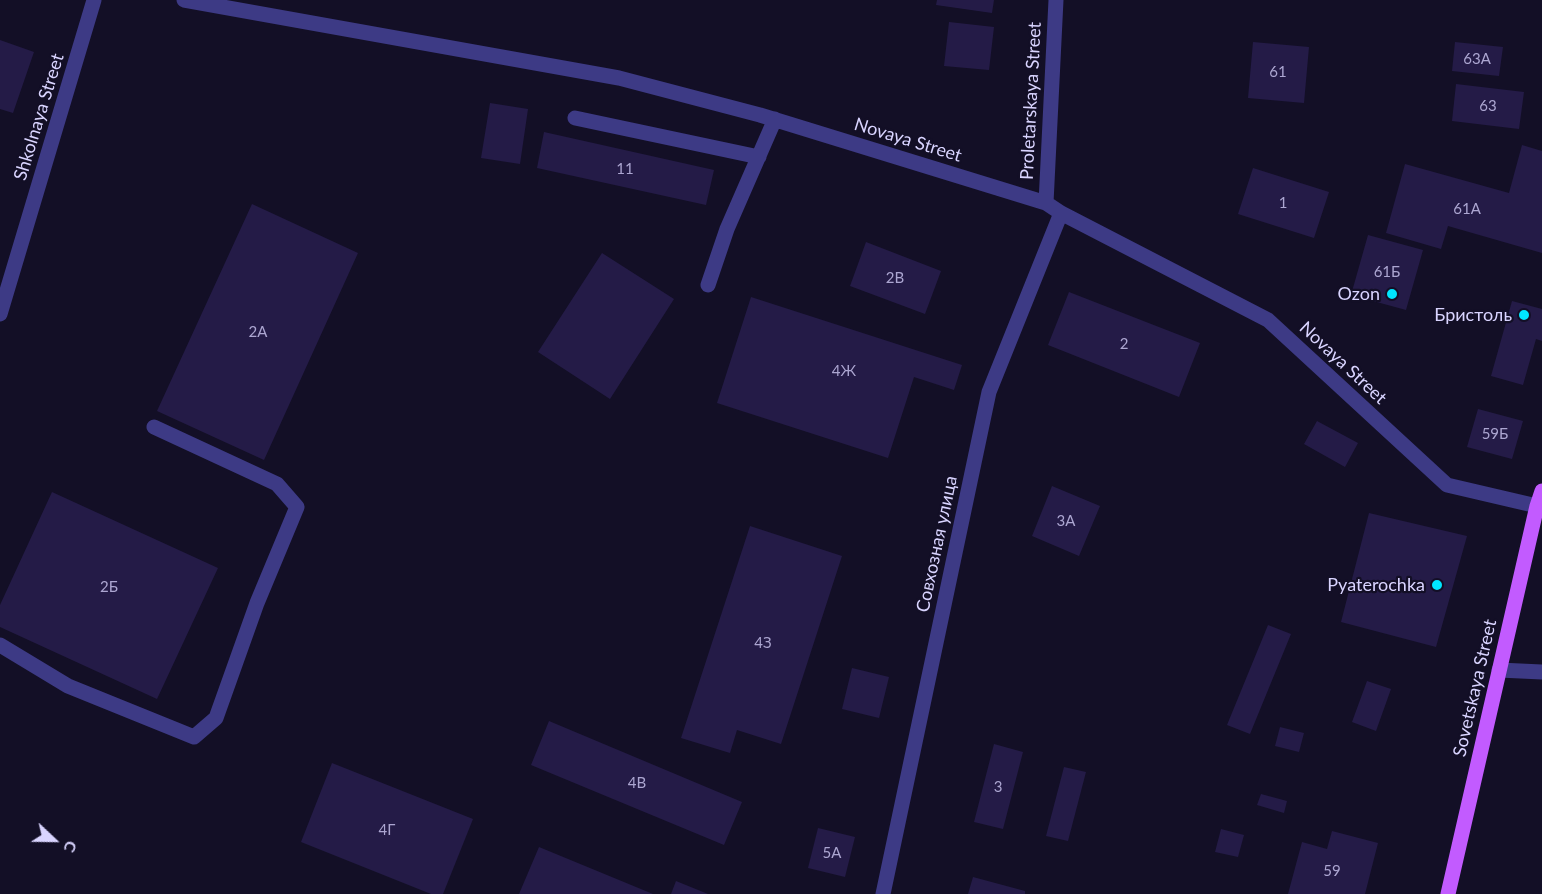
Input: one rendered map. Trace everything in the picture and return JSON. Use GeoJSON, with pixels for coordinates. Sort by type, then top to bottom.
{"type":"FeatureCollection","features":[{"type":"Feature","properties":{"kind":"main road","name":"Sovetskaya Street"},"geometry":{"type":"LineString","coordinates":[[1448,894],[1539,498]]}},
{"type":"Feature","properties":{"kind":"street","name":"Shkolnaya Street"},"geometry":{"type":"LineString","coordinates":[[0,314],[94,0]]}},
{"type":"Feature","properties":{"kind":"street","name":"Novaya Street"},"geometry":{"type":"LineString","coordinates":[[184,0],[619,78],[775,119],[1046,203],[1061,213],[1268,320],[1447,485],[1539,498]]}},
{"type":"Feature","properties":{"kind":"street","name":"Proletarskaya Street"},"geometry":{"type":"LineString","coordinates":[[1046,203],[1056,0]]}},
{"type":"Feature","properties":{"kind":"street"},"geometry":{"type":"LineString","coordinates":[[575,118],[759,157]]}},
{"type":"Feature","properties":{"kind":"street"},"geometry":{"type":"LineString","coordinates":[[708,285],[728,229],[775,119]]}},
{"type":"Feature","properties":{"kind":"street","name":"Совхозная улица"},"geometry":{"type":"LineString","coordinates":[[883,894],[989,392],[1061,213]]}},
{"type":"Feature","properties":{"kind":"street"},"geometry":{"type":"LineString","coordinates":[[0,645],[68,686],[194,737],[216,718],[257,603],[297,507],[277,484],[154,427]]}},
{"type":"Feature","properties":{"kind":"street"},"geometry":{"type":"LineString","coordinates":[[1499,670],[1542,672]]}},
{"type":"Feature","properties":{"kind":"building"},"geometry":{"type":"Polygon","coordinates":[[[937,0],[994,0],[992,13],[936,5],[937,0]]]}},
{"type":"Feature","properties":{"kind":"building"},"geometry":{"type":"Polygon","coordinates":[[[949,22],[994,27],[989,70],[944,66],[949,22]]]}},
{"type":"Feature","properties":{"kind":"building"},"geometry":{"type":"Polygon","coordinates":[[[0,40],[34,52],[13,113],[0,109],[0,40]]]}},
{"type":"Feature","properties":{"kind":"building"},"geometry":{"type":"Polygon","coordinates":[[[1253,42],[1309,47],[1304,103],[1248,98],[1253,42]]]}},
{"type":"Feature","properties":{"kind":"building"},"geometry":{"type":"Polygon","coordinates":[[[1455,42],[1503,47],[1499,76],[1452,71],[1455,42]]]}},
{"type":"Feature","properties":{"kind":"building"},"geometry":{"type":"Polygon","coordinates":[[[1456,84],[1524,92],[1519,129],[1452,121],[1456,84]]]}},
{"type":"Feature","properties":{"kind":"building"},"geometry":{"type":"Polygon","coordinates":[[[490,103],[528,109],[520,164],[481,158],[490,103]]]}},
{"type":"Feature","properties":{"kind":"building"},"geometry":{"type":"Polygon","coordinates":[[[544,132],[714,170],[706,205],[537,168],[544,132]]]}},
{"type":"Feature","properties":{"kind":"building"},"geometry":{"type":"Polygon","coordinates":[[[1522,145],[1542,151],[1542,253],[1448,226],[1441,249],[1386,233],[1405,164],[1509,193],[1522,145]]]}},
{"type":"Feature","properties":{"kind":"building"},"geometry":{"type":"Polygon","coordinates":[[[1253,168],[1329,192],[1314,238],[1238,214],[1253,168]]]}},
{"type":"Feature","properties":{"kind":"building"},"geometry":{"type":"Polygon","coordinates":[[[252,204],[358,253],[264,460],[157,411],[252,204]]]}},
{"type":"Feature","properties":{"kind":"building"},"geometry":{"type":"Polygon","coordinates":[[[1368,235],[1423,250],[1406,310],[1351,295],[1368,235]]]}},
{"type":"Feature","properties":{"kind":"building"},"geometry":{"type":"Polygon","coordinates":[[[866,242],[941,271],[925,314],[850,286],[866,242]]]}},
{"type":"Feature","properties":{"kind":"building"},"geometry":{"type":"Polygon","coordinates":[[[602,253],[674,299],[610,399],[538,352],[602,253]]]}},
{"type":"Feature","properties":{"kind":"building"},"geometry":{"type":"Polygon","coordinates":[[[1069,292],[1200,343],[1179,397],[1048,345],[1069,292]]]}},
{"type":"Feature","properties":{"kind":"building"},"geometry":{"type":"Polygon","coordinates":[[[751,297],[962,365],[954,390],[914,377],[888,458],[717,403],[751,297]]]}},
{"type":"Feature","properties":{"kind":"building"},"geometry":{"type":"Polygon","coordinates":[[[1512,301],[1542,309],[1542,341],[1536,339],[1523,385],[1491,376],[1512,301]]]}},
{"type":"Feature","properties":{"kind":"building"},"geometry":{"type":"Polygon","coordinates":[[[1478,409],[1523,421],[1512,459],[1467,447],[1478,409]]]}},
{"type":"Feature","properties":{"kind":"building"},"geometry":{"type":"Polygon","coordinates":[[[1317,421],[1358,443],[1345,467],[1304,444],[1317,421]]]}},
{"type":"Feature","properties":{"kind":"building"},"geometry":{"type":"Polygon","coordinates":[[[1052,486],[1100,506],[1079,556],[1032,536],[1052,486]]]}},
{"type":"Feature","properties":{"kind":"building"},"geometry":{"type":"Polygon","coordinates":[[[52,492],[218,568],[157,699],[0,627],[0,605],[52,492]]]}},
{"type":"Feature","properties":{"kind":"building"},"geometry":{"type":"Polygon","coordinates":[[[1369,513],[1467,536],[1436,647],[1341,622],[1369,513]]]}},
{"type":"Feature","properties":{"kind":"building"},"geometry":{"type":"Polygon","coordinates":[[[750,526],[842,556],[781,744],[737,730],[730,753],[681,738],[750,526]]]}},
{"type":"Feature","properties":{"kind":"building"},"geometry":{"type":"Polygon","coordinates":[[[1268,625],[1291,634],[1250,734],[1227,725],[1268,625]]]}},
{"type":"Feature","properties":{"kind":"building"},"geometry":{"type":"Polygon","coordinates":[[[852,668],[889,677],[879,718],[842,709],[852,668]]]}},
{"type":"Feature","properties":{"kind":"building"},"geometry":{"type":"Polygon","coordinates":[[[1367,681],[1391,689],[1376,731],[1352,722],[1367,681]]]}},
{"type":"Feature","properties":{"kind":"building"},"geometry":{"type":"Polygon","coordinates":[[[549,721],[742,802],[724,845],[531,765],[549,721]]]}},
{"type":"Feature","properties":{"kind":"building"},"geometry":{"type":"Polygon","coordinates":[[[1280,727],[1304,733],[1299,752],[1275,746],[1280,727]]]}},
{"type":"Feature","properties":{"kind":"building"},"geometry":{"type":"Polygon","coordinates":[[[994,744],[1023,752],[1003,829],[974,822],[994,744]]]}},
{"type":"Feature","properties":{"kind":"building"},"geometry":{"type":"Polygon","coordinates":[[[332,763],[473,819],[443,894],[431,894],[301,842],[332,763]]]}},
{"type":"Feature","properties":{"kind":"building"},"geometry":{"type":"Polygon","coordinates":[[[1064,767],[1086,772],[1068,841],[1046,836],[1064,767]]]}},
{"type":"Feature","properties":{"kind":"building"},"geometry":{"type":"Polygon","coordinates":[[[1261,794],[1287,801],[1284,813],[1257,805],[1261,794]]]}},
{"type":"Feature","properties":{"kind":"building"},"geometry":{"type":"Polygon","coordinates":[[[818,828],[855,837],[845,877],[808,868],[818,828]]]}},
{"type":"Feature","properties":{"kind":"building"},"geometry":{"type":"Polygon","coordinates":[[[1221,829],[1244,835],[1238,857],[1215,852],[1221,829]]]}},
{"type":"Feature","properties":{"kind":"building"},"geometry":{"type":"Polygon","coordinates":[[[1332,831],[1378,843],[1365,894],[1288,894],[1302,842],[1327,849],[1332,831]]]}},
{"type":"Feature","properties":{"kind":"building"},"geometry":{"type":"Polygon","coordinates":[[[539,847],[653,894],[519,894],[539,847]]]}},
{"type":"Feature","properties":{"kind":"building"},"geometry":{"type":"Polygon","coordinates":[[[973,877],[1025,891],[1025,894],[968,894],[973,877]]]}},
{"type":"Feature","properties":{"kind":"building"},"geometry":{"type":"Polygon","coordinates":[[[676,881],[708,894],[671,894],[676,881]]]}},
{"type":"Feature","properties":{"kind":"place","name":"Ozon"},"geometry":{"type":"Point","coordinates":[1392,294]}},
{"type":"Feature","properties":{"kind":"place","name":"Бристоль"},"geometry":{"type":"Point","coordinates":[1524,315]}},
{"type":"Feature","properties":{"kind":"place","name":"Pyaterochka"},"geometry":{"type":"Point","coordinates":[1437,585]}}]}
